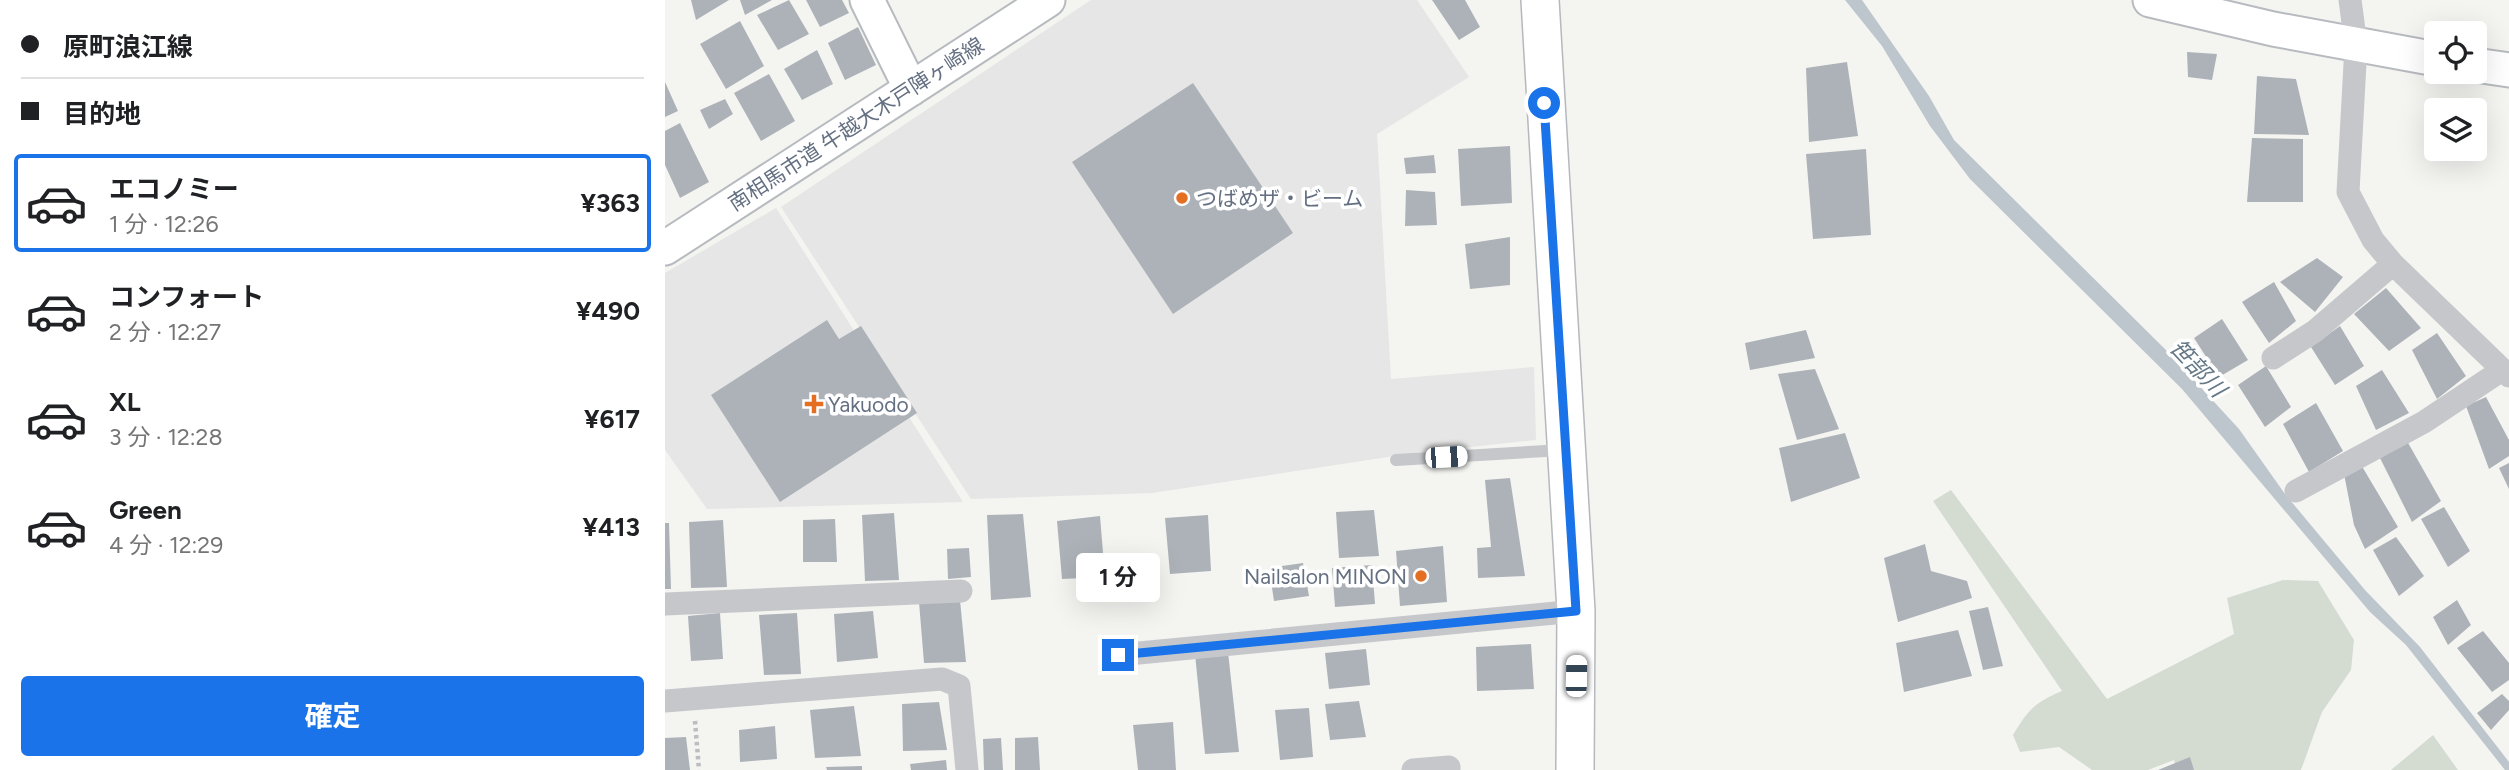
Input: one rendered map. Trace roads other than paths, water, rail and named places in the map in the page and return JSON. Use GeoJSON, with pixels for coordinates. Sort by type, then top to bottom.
{"type":"FeatureCollection","features":[{"type":"Feature","properties":{"kind":"main road"},"geometry":{"type":"LineString","coordinates":[[1539,0],[1576,611],[1575,770]]}},
{"type":"Feature","properties":{"kind":"street"},"geometry":{"type":"LineString","coordinates":[[867,0],[911,89]]}},
{"type":"Feature","properties":{"kind":"street","name":"南相馬市道 牛越大木戸陣ヶ崎線"},"geometry":{"type":"LineString","coordinates":[[665,247],[1048,0]]}},
{"type":"Feature","properties":{"kind":"street"},"geometry":{"type":"LineString","coordinates":[[2150,0],[2208,16],[2424,57]]}},
{"type":"Feature","properties":{"kind":"street"},"geometry":{"type":"LineString","coordinates":[[2296,491],[2424,422],[2505,373],[2393,264],[2374,240],[2348,192],[2355,45],[2350,0]]}},
{"type":"Feature","properties":{"kind":"street"},"geometry":{"type":"LineString","coordinates":[[2487,67],[2509,70]]}},
{"type":"Feature","properties":{"kind":"street"},"geometry":{"type":"LineString","coordinates":[[2273,358],[2315,331],[2393,264]]}},
{"type":"Feature","properties":{"kind":"street"},"geometry":{"type":"LineString","coordinates":[[665,604],[961,591]]}},
{"type":"Feature","properties":{"kind":"street"},"geometry":{"type":"LineString","coordinates":[[1118,655],[1576,611]]}},
{"type":"Feature","properties":{"kind":"street"},"geometry":{"type":"LineString","coordinates":[[665,701],[942,679],[959,686],[967,770]]}},
{"type":"Feature","properties":{"kind":"street"},"geometry":{"type":"LineString","coordinates":[[1413,770],[1448,767],[1449,770]]}},
{"type":"Feature","properties":{"kind":"lane"},"geometry":{"type":"LineString","coordinates":[[1396,460],[1566,450]]}},
{"type":"Feature","properties":{"kind":"place","name":"つばめザ・ビーム"},"geometry":{"type":"Point","coordinates":[1182,198]}},
{"type":"Feature","properties":{"kind":"place","name":"Yakuodo"},"geometry":{"type":"Point","coordinates":[814,404]}},
{"type":"Feature","properties":{"kind":"place","name":"Nailsalon MINON"},"geometry":{"type":"Point","coordinates":[1421,576]}},
{"type":"Feature","properties":{"kind":"water label","name":"笹部川"},"geometry":{"type":"Point","coordinates":[2198,368]}}]}
